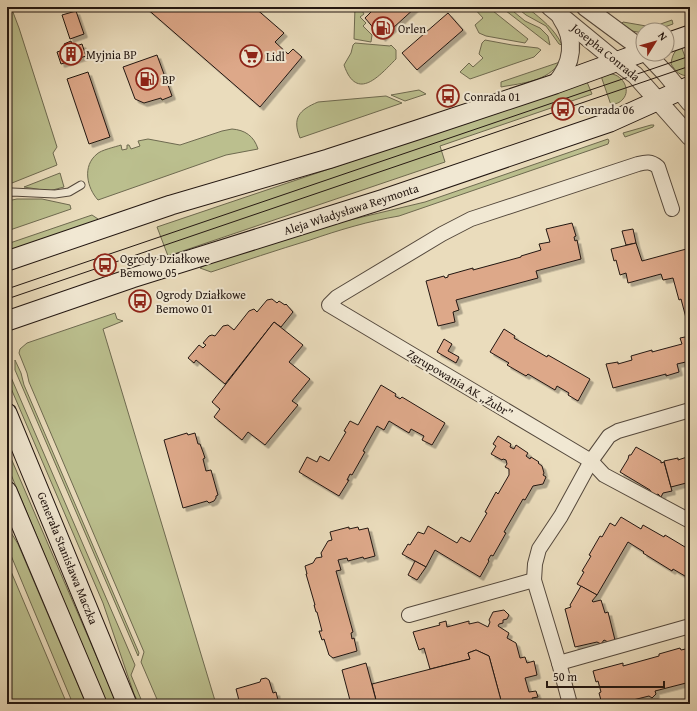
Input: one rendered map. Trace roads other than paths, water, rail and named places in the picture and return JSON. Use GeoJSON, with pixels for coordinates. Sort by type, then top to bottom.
{"type":"FeatureCollection","features":[{"type":"Feature","properties":{"kind":"main road"},"geometry":{"type":"LineString","coordinates":[[675,40],[690,35]]}},
{"type":"Feature","properties":{"kind":"main road"},"geometry":{"type":"LineString","coordinates":[[7,260],[172,205],[328,159],[555,84],[635,54]]}},
{"type":"Feature","properties":{"kind":"main road","name":"Aleja Władysława Reymonta"},"geometry":{"type":"LineString","coordinates":[[7,321],[132,278],[384,199],[597,127],[658,101],[687,93]]}},
{"type":"Feature","properties":{"kind":"main road","name":"Generała Stanisława Maczka"},"geometry":{"type":"LineString","coordinates":[[7,413],[128,704]]}},
{"type":"Feature","properties":{"kind":"main road"},"geometry":{"type":"LineString","coordinates":[[7,492],[97,704]]}},
{"type":"Feature","properties":{"kind":"street","name":"Josepha Conrada"},"geometry":{"type":"LineString","coordinates":[[586,7],[635,45]]}},
{"type":"Feature","properties":{"kind":"street","name":"Josepha Conrada"},"geometry":{"type":"LineString","coordinates":[[554,10],[635,75],[690,138]]}},
{"type":"Feature","properties":{"kind":"street"},"geometry":{"type":"LineString","coordinates":[[554,10],[567,27],[571,49],[567,67],[555,84]]}},
{"type":"Feature","properties":{"kind":"street","name":"Josepha Conrada"},"geometry":{"type":"LineString","coordinates":[[655,62],[687,93]]}},
{"type":"Feature","properties":{"kind":"street","name":"Zgrupowania AK „Żubr”"},"geometry":{"type":"LineString","coordinates":[[672,208],[658,167],[654,163],[648,162],[638,164],[471,219],[442,234],[337,297],[329,305],[591,461],[604,475],[690,521]]}},
{"type":"Feature","properties":{"kind":"street"},"geometry":{"type":"LineString","coordinates":[[570,704],[534,580],[535,564],[539,549],[561,516],[591,461],[609,436],[618,431],[690,410]]}},
{"type":"Feature","properties":{"kind":"street"},"geometry":{"type":"LineString","coordinates":[[409,615],[534,580]]}},
{"type":"Feature","properties":{"kind":"street"},"geometry":{"type":"LineString","coordinates":[[559,663],[690,626]]}},
{"type":"Feature","properties":{"kind":"lane"},"geometry":{"type":"LineString","coordinates":[[7,193],[55,194],[69,192],[81,185]]}},
{"type":"Feature","properties":{"kind":"tram line"},"geometry":{"type":"LineString","coordinates":[[7,289],[690,56]]}},
{"type":"Feature","properties":{"kind":"tram line"},"geometry":{"type":"LineString","coordinates":[[7,299],[690,66]]}},
{"type":"Feature","properties":{"kind":"place","name":"Orlen"},"geometry":{"type":"Point","coordinates":[383,28]}},
{"type":"Feature","properties":{"kind":"place","name":"Myjnia BP"},"geometry":{"type":"Point","coordinates":[71,54]}},
{"type":"Feature","properties":{"kind":"place","name":"Lidl"},"geometry":{"type":"Point","coordinates":[251,56]}},
{"type":"Feature","properties":{"kind":"place","name":"BP"},"geometry":{"type":"Point","coordinates":[147,79]}},
{"type":"Feature","properties":{"kind":"place","name":"Conrada 01"},"geometry":{"type":"Point","coordinates":[448,96]}},
{"type":"Feature","properties":{"kind":"place","name":"Conrada 06"},"geometry":{"type":"Point","coordinates":[563,109]}},
{"type":"Feature","properties":{"kind":"place","name":"Ogrody Działkowe Bemowo 05"},"geometry":{"type":"Point","coordinates":[105,265]}},
{"type":"Feature","properties":{"kind":"place","name":"Ogrody Działkowe Bemowo 01"},"geometry":{"type":"Point","coordinates":[140,301]}}]}
